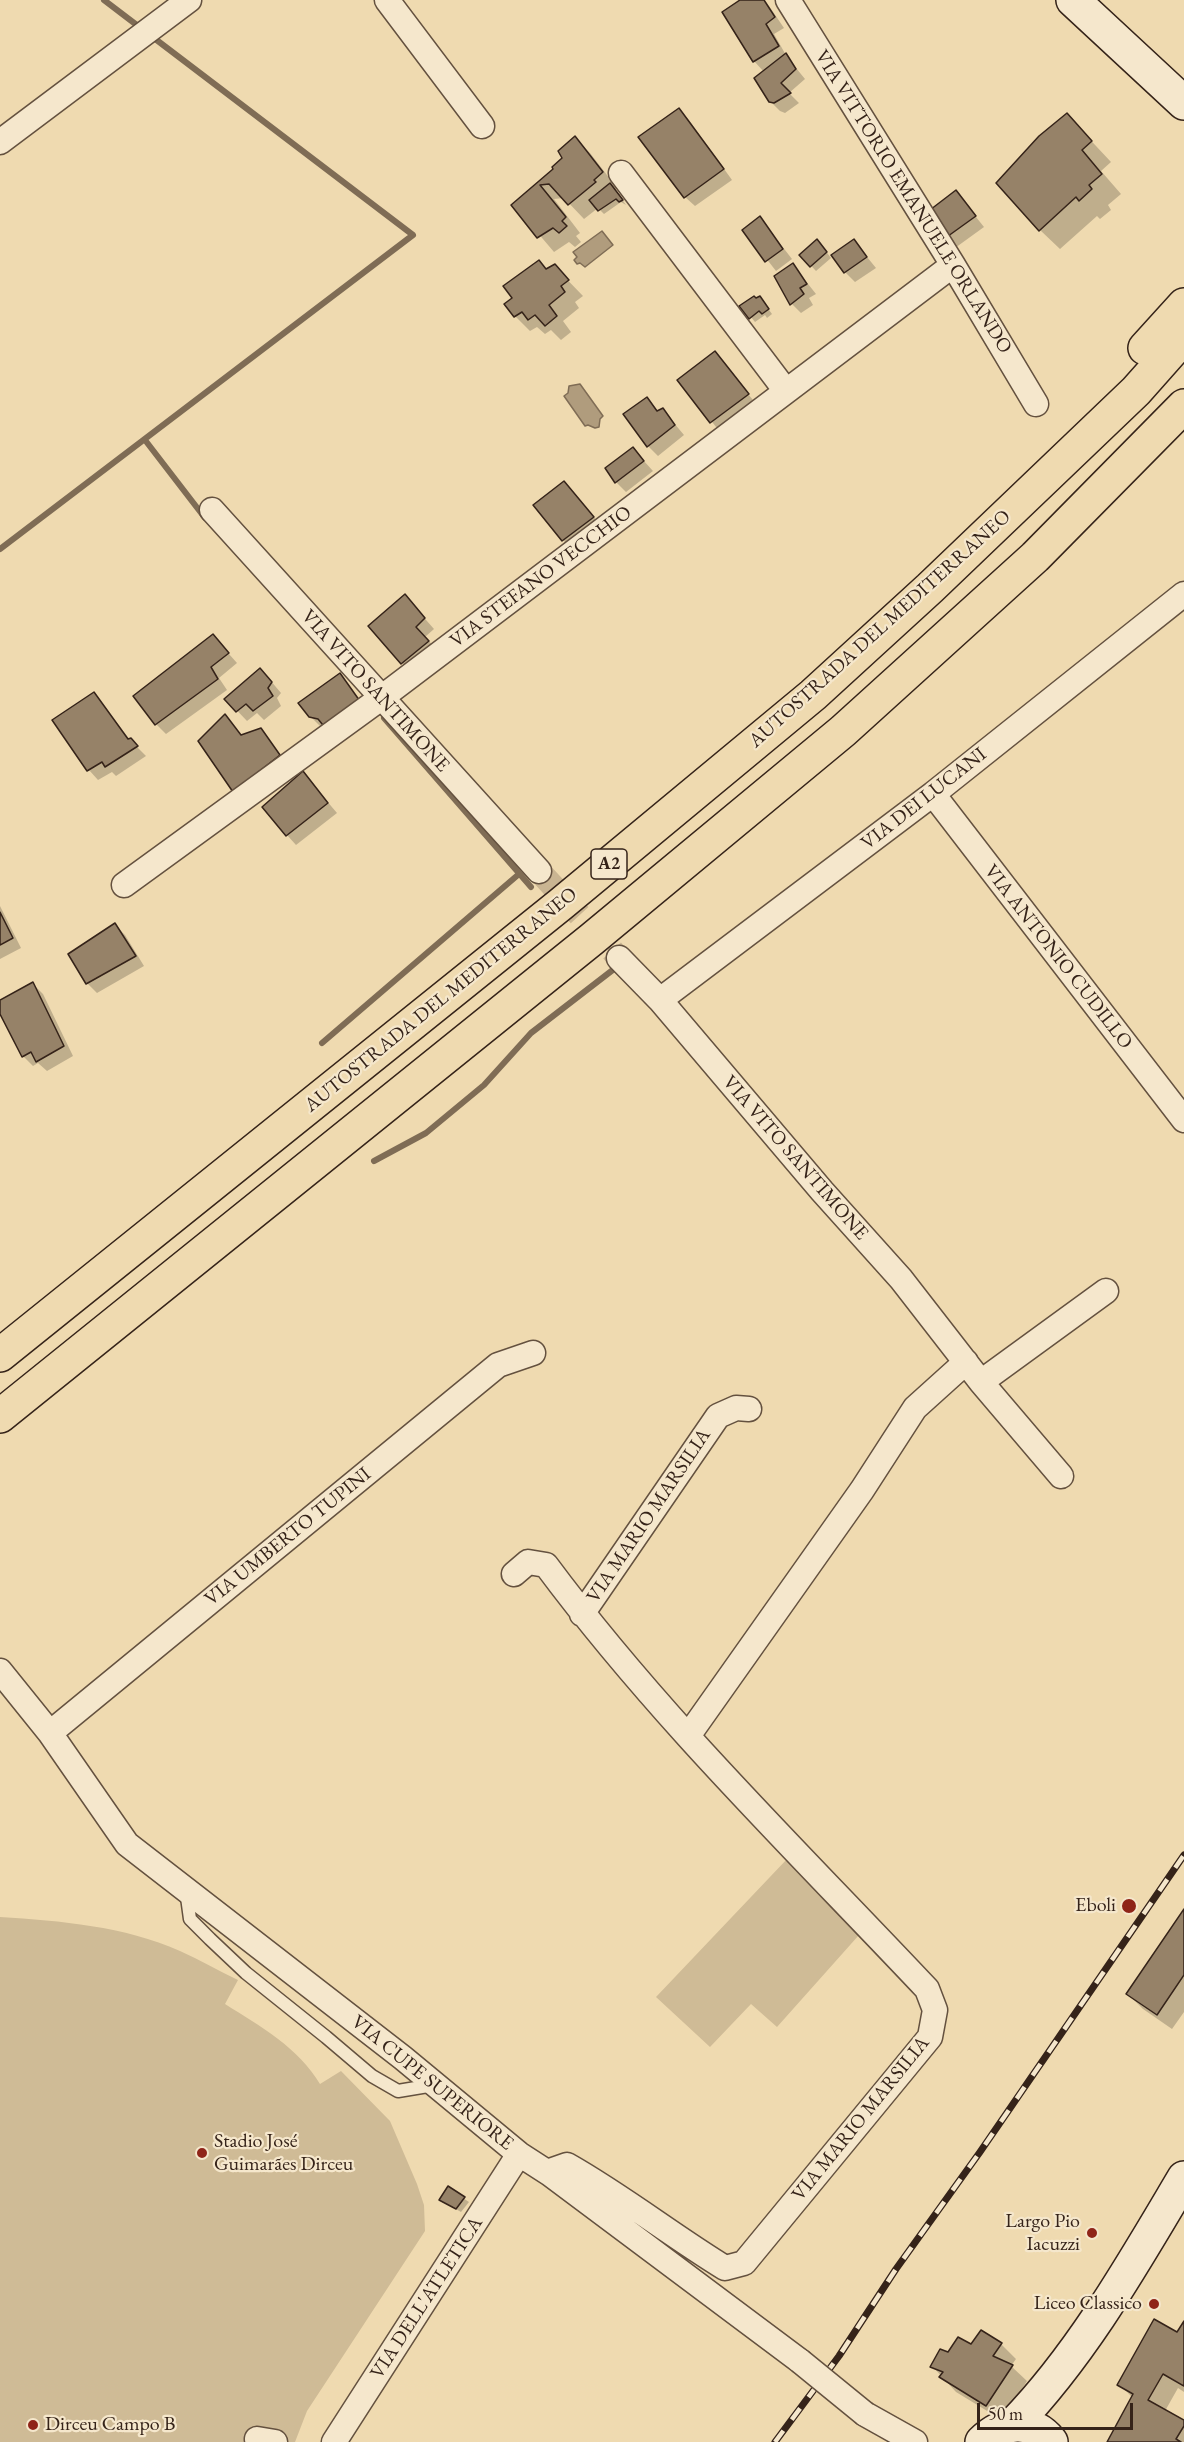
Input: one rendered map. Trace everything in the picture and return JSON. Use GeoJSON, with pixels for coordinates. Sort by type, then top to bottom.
{"type":"FeatureCollection","features":[{"type":"Feature","properties":{"kind":"highway"},"geometry":{"type":"LineString","coordinates":[[1004,516],[1045,458],[1184,305]]}},
{"type":"Feature","properties":{"kind":"highway","name":"AUTOSTRADA DEL MEDITERRANEO"},"geometry":{"type":"LineString","coordinates":[[0,1355],[561,904],[813,695],[1136,391],[1184,337]]}},
{"type":"Feature","properties":{"kind":"highway","name":"A2"},"geometry":{"type":"LineString","coordinates":[[0,1416],[592,939],[843,731],[1035,556],[1184,406]]}},
{"type":"Feature","properties":{"kind":"highway"},"geometry":{"type":"LineString","coordinates":[[1035,556],[1112,507],[1184,433]]}},
{"type":"Feature","properties":{"kind":"street"},"geometry":{"type":"LineString","coordinates":[[0,142],[189,0]]}},
{"type":"Feature","properties":{"kind":"street"},"geometry":{"type":"LineString","coordinates":[[387,0],[482,126]]}},
{"type":"Feature","properties":{"kind":"street","name":"VIA VITTORIO EMANUELE ORLANDO"},"geometry":{"type":"LineString","coordinates":[[788,0],[953,265],[1036,404]]}},
{"type":"Feature","properties":{"kind":"street"},"geometry":{"type":"LineString","coordinates":[[1073,0],[1184,103]]}},
{"type":"Feature","properties":{"kind":"street"},"geometry":{"type":"LineString","coordinates":[[621,173],[786,391]]}},
{"type":"Feature","properties":{"kind":"street","name":"VIA STEFANO VECCHIO"},"geometry":{"type":"LineString","coordinates":[[124,885],[381,699],[953,265]]}},
{"type":"Feature","properties":{"kind":"street","name":"VIA VITO SANTIMONE"},"geometry":{"type":"LineString","coordinates":[[212,510],[539,872]]}},
{"type":"Feature","properties":{"kind":"street","name":"VIA DEI LUCANI"},"geometry":{"type":"LineString","coordinates":[[660,1000],[933,794],[1184,594]]}},
{"type":"Feature","properties":{"kind":"street","name":"VIA ANTONIO CUDILLO"},"geometry":{"type":"LineString","coordinates":[[933,794],[1184,1120]]}},
{"type":"Feature","properties":{"kind":"street","name":"VIA VITO SANTIMONE"},"geometry":{"type":"LineString","coordinates":[[619,958],[660,1000],[822,1191],[901,1279],[981,1382],[1061,1476]]}},
{"type":"Feature","properties":{"kind":"street"},"geometry":{"type":"LineString","coordinates":[[981,1382],[1106,1291]]}},
{"type":"Feature","properties":{"kind":"street","name":"VIA UMBERTO TUPINI"},"geometry":{"type":"LineString","coordinates":[[50,1733],[498,1365],[533,1353]]}},
{"type":"Feature","properties":{"kind":"street"},"geometry":{"type":"LineString","coordinates":[[688,1736],[862,1490],[915,1408],[966,1362]]}},
{"type":"Feature","properties":{"kind":"street","name":"VIA MARIO MARSILIA"},"geometry":{"type":"LineString","coordinates":[[582,1614],[718,1416],[736,1408],[749,1409]]}},
{"type":"Feature","properties":{"kind":"street","name":"VIA MARIO MARSILIA"},"geometry":{"type":"LineString","coordinates":[[514,1574],[528,1562],[546,1565],[582,1614],[688,1736],[927,1989],[935,2010],[930,2037],[744,2263],[724,2268],[639,2210],[567,2165],[547,2172]]}},
{"type":"Feature","properties":{"kind":"street","name":"VIA CUPE SUPERIORE"},"geometry":{"type":"LineString","coordinates":[[0,1671],[50,1733],[127,1844],[436,2085],[519,2154],[547,2172],[800,2361],[865,2414],[915,2442]]}},
{"type":"Feature","properties":{"kind":"street","name":"VIA DELL'ATLETICA"},"geometry":{"type":"LineString","coordinates":[[334,2442],[519,2154]]}},
{"type":"Feature","properties":{"kind":"street"},"geometry":{"type":"LineString","coordinates":[[989,2435],[1045,2391],[1086,2316],[1121,2282],[1184,2178]]}},
{"type":"Feature","properties":{"kind":"street"},"geometry":{"type":"LineString","coordinates":[[1045,2391],[1052,2442]]}},
{"type":"Feature","properties":{"kind":"street"},"geometry":{"type":"LineString","coordinates":[[865,2414],[882,2442]]}},
{"type":"Feature","properties":{"kind":"street"},"geometry":{"type":"LineString","coordinates":[[989,2435],[1037,2429],[1052,2442]]}},
{"type":"Feature","properties":{"kind":"lane"},"geometry":{"type":"LineString","coordinates":[[186,1890],[190,1918],[210,1939],[246,1973],[372,2076],[398,2091],[436,2085]]}},
{"type":"Feature","properties":{"kind":"shaded area"},"geometry":{"type":"Polygon","coordinates":[[[602,231],[613,245],[585,267],[580,263],[577,264],[574,260],[577,257],[573,252],[602,231]]]}},
{"type":"Feature","properties":{"kind":"shaded area"},"geometry":{"type":"Polygon","coordinates":[[[580,384],[603,416],[599,427],[585,426],[564,396],[568,393],[569,386],[580,384]]]}},
{"type":"Feature","properties":{"kind":"shaded area"},"geometry":{"type":"Polygon","coordinates":[[[788,1858],[859,1935],[777,2027],[751,2004],[710,2047],[656,1997],[788,1858]]]}},
{"type":"Feature","properties":{"kind":"shaded area","name":"Stadio José Guimarães Dirceu"},"geometry":{"type":"Polygon","coordinates":[[[0,1917],[46,1920],[115,1930],[180,1951],[238,1980],[225,2004],[265,2029],[290,2049],[301,2059],[320,2084],[341,2071],[390,2121],[424,2205],[425,2231],[307,2411],[295,2442],[0,2442],[0,1917]]]}},
{"type":"Feature","properties":{"kind":"building"},"geometry":{"type":"Polygon","coordinates":[[[740,0],[764,0],[775,17],[766,24],[779,46],[753,62],[722,12],[740,0]]]}},
{"type":"Feature","properties":{"kind":"building"},"geometry":{"type":"Polygon","coordinates":[[[786,53],[796,69],[781,83],[791,93],[774,103],[769,102],[754,78],[786,53]]]}},
{"type":"Feature","properties":{"kind":"building"},"geometry":{"type":"Polygon","coordinates":[[[679,108],[724,169],[684,198],[638,137],[679,108]]]}},
{"type":"Feature","properties":{"kind":"building"},"geometry":{"type":"Polygon","coordinates":[[[1067,113],[1092,141],[1082,150],[1102,174],[1089,185],[1092,189],[1079,201],[1076,197],[1039,231],[996,183],[1039,136],[1067,113]]]}},
{"type":"Feature","properties":{"kind":"building"},"geometry":{"type":"Polygon","coordinates":[[[575,136],[603,172],[594,180],[596,182],[568,205],[549,184],[540,185],[566,217],[562,221],[567,226],[559,233],[553,228],[537,238],[511,205],[553,169],[552,167],[562,158],[558,151],[575,136]]]}},
{"type":"Feature","properties":{"kind":"building"},"geometry":{"type":"Polygon","coordinates":[[[610,183],[623,200],[619,202],[616,199],[598,211],[589,200],[610,183]]]}},
{"type":"Feature","properties":{"kind":"building"},"geometry":{"type":"Polygon","coordinates":[[[956,190],[976,216],[944,239],[926,213],[956,190]]]}},
{"type":"Feature","properties":{"kind":"building"},"geometry":{"type":"Polygon","coordinates":[[[760,216],[783,249],[765,262],[742,230],[760,216]]]}},
{"type":"Feature","properties":{"kind":"building"},"geometry":{"type":"Polygon","coordinates":[[[817,239],[827,252],[810,267],[799,255],[817,239]]]}},
{"type":"Feature","properties":{"kind":"building"},"geometry":{"type":"Polygon","coordinates":[[[854,239],[867,257],[844,273],[831,255],[854,239]]]}},
{"type":"Feature","properties":{"kind":"building"},"geometry":{"type":"Polygon","coordinates":[[[539,260],[546,269],[555,264],[569,280],[561,286],[565,292],[549,305],[557,316],[545,326],[535,315],[528,320],[522,312],[514,317],[504,304],[512,298],[503,286],[539,260]]]}},
{"type":"Feature","properties":{"kind":"building"},"geometry":{"type":"Polygon","coordinates":[[[793,263],[807,284],[800,288],[804,294],[790,305],[774,276],[793,263]]]}},
{"type":"Feature","properties":{"kind":"building"},"geometry":{"type":"Polygon","coordinates":[[[754,296],[756,298],[760,296],[769,309],[762,314],[759,311],[749,319],[739,306],[754,296]]]}},
{"type":"Feature","properties":{"kind":"building"},"geometry":{"type":"Polygon","coordinates":[[[715,351],[749,394],[710,423],[677,380],[715,351]]]}},
{"type":"Feature","properties":{"kind":"building"},"geometry":{"type":"Polygon","coordinates":[[[647,397],[657,411],[663,408],[675,425],[647,447],[623,414],[647,397]]]}},
{"type":"Feature","properties":{"kind":"building"},"geometry":{"type":"Polygon","coordinates":[[[633,447],[644,461],[615,483],[605,468],[633,447]]]}},
{"type":"Feature","properties":{"kind":"building"},"geometry":{"type":"Polygon","coordinates":[[[564,481],[594,517],[562,541],[533,505],[564,481]]]}},
{"type":"Feature","properties":{"kind":"building"},"geometry":{"type":"Polygon","coordinates":[[[405,594],[425,618],[416,627],[429,641],[401,664],[368,626],[405,594]]]}},
{"type":"Feature","properties":{"kind":"building"},"geometry":{"type":"Polygon","coordinates":[[[213,634],[229,653],[211,667],[218,679],[155,725],[133,696],[213,634]]]}},
{"type":"Feature","properties":{"kind":"building"},"geometry":{"type":"Polygon","coordinates":[[[260,668],[272,682],[268,688],[273,696],[253,711],[246,704],[236,712],[224,699],[260,668]]]}},
{"type":"Feature","properties":{"kind":"building"},"geometry":{"type":"Polygon","coordinates":[[[340,673],[362,704],[327,730],[318,719],[309,717],[298,703],[340,673]]]}},
{"type":"Feature","properties":{"kind":"building"},"geometry":{"type":"Polygon","coordinates":[[[94,692],[128,739],[131,738],[138,746],[105,767],[102,762],[87,771],[52,720],[94,692]]]}},
{"type":"Feature","properties":{"kind":"building"},"geometry":{"type":"Polygon","coordinates":[[[225,714],[241,735],[261,728],[280,755],[233,792],[198,741],[225,714]]]}},
{"type":"Feature","properties":{"kind":"building"},"geometry":{"type":"Polygon","coordinates":[[[303,771],[328,803],[286,836],[262,807],[303,771]]]}},
{"type":"Feature","properties":{"kind":"building"},"geometry":{"type":"Polygon","coordinates":[[[0,912],[13,938],[0,945],[0,912]]]}},
{"type":"Feature","properties":{"kind":"building"},"geometry":{"type":"Polygon","coordinates":[[[115,923],[136,956],[86,984],[68,954],[115,923]]]}},
{"type":"Feature","properties":{"kind":"building"},"geometry":{"type":"Polygon","coordinates":[[[33,982],[64,1046],[36,1062],[31,1052],[22,1057],[0,1014],[0,1000],[33,982]]]}},
{"type":"Feature","properties":{"kind":"building","name":"Eboli"},"geometry":{"type":"Polygon","coordinates":[[[1184,1909],[1184,1975],[1157,2015],[1126,1994],[1184,1909]]]}},
{"type":"Feature","properties":{"kind":"building"},"geometry":{"type":"Polygon","coordinates":[[[448,2186],[465,2197],[456,2209],[439,2200],[448,2186]]]}},
{"type":"Feature","properties":{"kind":"building"},"geometry":{"type":"Polygon","coordinates":[[[1154,2319],[1177,2332],[1184,2321],[1184,2386],[1163,2374],[1148,2400],[1184,2420],[1184,2426],[1176,2439],[1181,2442],[1107,2442],[1133,2394],[1117,2385],[1154,2319]]]}},
{"type":"Feature","properties":{"kind":"building"},"geometry":{"type":"Polygon","coordinates":[[[981,2330],[1002,2343],[993,2356],[1013,2365],[986,2406],[939,2377],[943,2372],[930,2367],[940,2349],[948,2352],[958,2337],[971,2344],[981,2330]]]}},
{"type":"Feature","properties":{"kind":"waterway"},"geometry":{"type":"LineString","coordinates":[[104,0],[142,29]]}},
{"type":"Feature","properties":{"kind":"waterway"},"geometry":{"type":"LineString","coordinates":[[0,549],[413,235],[150,35]]}},
{"type":"Feature","properties":{"kind":"waterway"},"geometry":{"type":"LineString","coordinates":[[145,440],[205,518]]}},
{"type":"Feature","properties":{"kind":"waterway"},"geometry":{"type":"LineString","coordinates":[[384,718],[531,887]]}},
{"type":"Feature","properties":{"kind":"waterway"},"geometry":{"type":"LineString","coordinates":[[322,1043],[519,874]]}},
{"type":"Feature","properties":{"kind":"waterway"},"geometry":{"type":"LineString","coordinates":[[374,1161],[426,1133],[484,1085],[531,1033],[614,969]]}},
{"type":"Feature","properties":{"kind":"tunnel"},"geometry":{"type":"LineString","coordinates":[[539,871],[619,958]]}},
{"type":"Feature","properties":{"kind":"railway"},"geometry":{"type":"LineString","coordinates":[[775,2442],[839,2356],[896,2269],[980,2152],[1184,1855]]}},
{"type":"Feature","properties":{"kind":"place","name":"Eboli"},"geometry":{"type":"Point","coordinates":[1129,1906]}},
{"type":"Feature","properties":{"kind":"place","name":"Stadio José Guimarães Dirceu"},"geometry":{"type":"Point","coordinates":[202,2153]}},
{"type":"Feature","properties":{"kind":"place","name":"Largo Pio Iacuzzi"},"geometry":{"type":"Point","coordinates":[1092,2233]}},
{"type":"Feature","properties":{"kind":"place","name":"Liceo Classico"},"geometry":{"type":"Point","coordinates":[1154,2304]}},
{"type":"Feature","properties":{"kind":"place","name":"Dirceu Campo B"},"geometry":{"type":"Point","coordinates":[33,2425]}}]}
